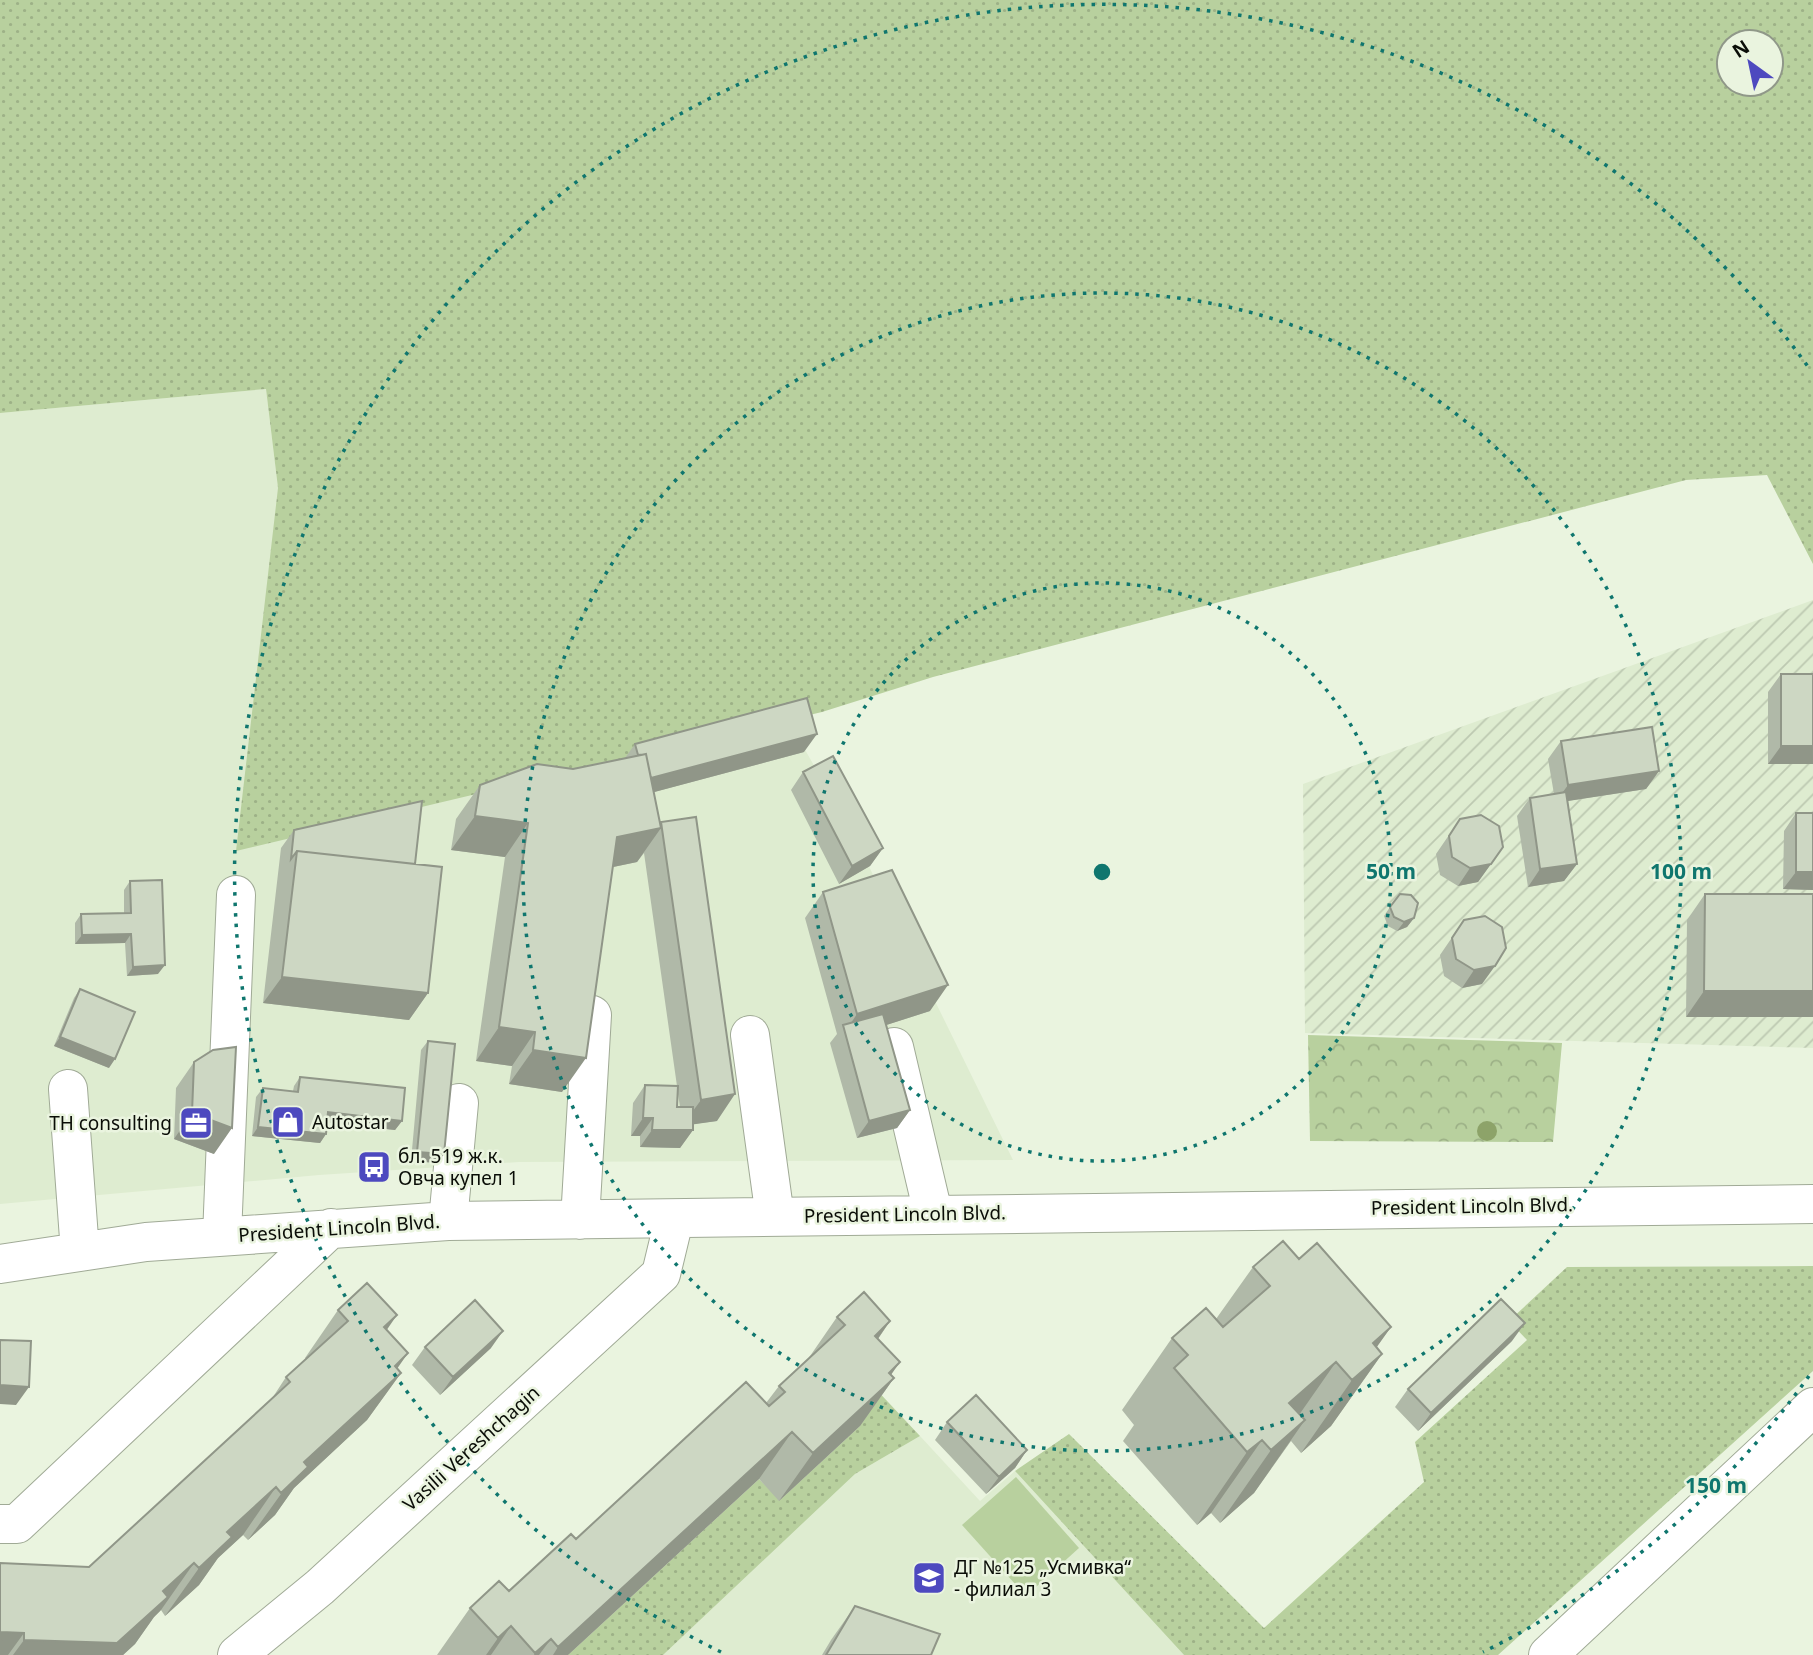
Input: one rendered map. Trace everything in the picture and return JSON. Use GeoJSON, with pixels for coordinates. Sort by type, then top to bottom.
{"type":"FeatureCollection","features":[{"type":"Feature","properties":{"kind":"street"},"geometry":{"type":"LineString","coordinates":[[222,1236],[236,895]]}},
{"type":"Feature","properties":{"kind":"street"},"geometry":{"type":"LineString","coordinates":[[580,1220],[592,1014]]}},
{"type":"Feature","properties":{"kind":"street"},"geometry":{"type":"LineString","coordinates":[[750,1035],[775,1217]]}},
{"type":"Feature","properties":{"kind":"street"},"geometry":{"type":"LineString","coordinates":[[894,1047],[933,1213]]}},
{"type":"Feature","properties":{"kind":"street"},"geometry":{"type":"LineString","coordinates":[[68,1089],[80,1252]]}},
{"type":"Feature","properties":{"kind":"street"},"geometry":{"type":"LineString","coordinates":[[448,1221],[459,1103]]}},
{"type":"Feature","properties":{"kind":"street","name":"President Lincoln Blvd."},"geometry":{"type":"LineString","coordinates":[[0,1264],[146,1242],[448,1221],[1813,1204]]}},
{"type":"Feature","properties":{"kind":"street","name":"Vasilii Vereshchagin"},"geometry":{"type":"LineString","coordinates":[[237,1655],[320,1587],[661,1274],[674,1220]]}},
{"type":"Feature","properties":{"kind":"street"},"geometry":{"type":"LineString","coordinates":[[0,1524],[17,1524],[331,1228]]}},
{"type":"Feature","properties":{"kind":"street"},"geometry":{"type":"LineString","coordinates":[[1548,1655],[1813,1407]]}},
{"type":"Feature","properties":{"kind":"shaded area"},"geometry":{"type":"Polygon","coordinates":[[[266,389],[278,488],[788,720],[852,832],[1013,1160],[519,1162],[319,1175],[0,1204],[0,413],[266,389]]]}},
{"type":"Feature","properties":{"kind":"shaded area"},"geometry":{"type":"Polygon","coordinates":[[[1813,600],[1813,1048],[1305,1033],[1303,784],[1813,600]]]}},
{"type":"Feature","properties":{"kind":"shaded area","name":"ДГ №125 „Усмивка“ - филиал 3"},"geometry":{"type":"Polygon","coordinates":[[[920,1436],[980,1501],[1015,1471],[1184,1655],[663,1655],[855,1474],[920,1436]]]}},
{"type":"Feature","properties":{"kind":"green space"},"geometry":{"type":"Polygon","coordinates":[[[0,0],[1813,0],[1813,564],[1767,475],[1686,480],[933,677],[822,712],[236,851],[278,488],[266,389],[0,413],[0,0]]]}},
{"type":"Feature","properties":{"kind":"green space"},"geometry":{"type":"Polygon","coordinates":[[[1308,1035],[1562,1043],[1553,1142],[1310,1141],[1308,1035]]]}},
{"type":"Feature","properties":{"kind":"green space"},"geometry":{"type":"Polygon","coordinates":[[[1813,1266],[1813,1371],[1498,1655],[1184,1655],[1015,1471],[1069,1434],[1264,1628],[1424,1482],[1415,1442],[1527,1340],[1509,1321],[1567,1267],[1813,1266]]]}},
{"type":"Feature","properties":{"kind":"green space"},"geometry":{"type":"Polygon","coordinates":[[[857,1369],[920,1436],[855,1474],[663,1655],[568,1655],[759,1479],[780,1500],[860,1426],[857,1369]]]}},
{"type":"Feature","properties":{"kind":"green space"},"geometry":{"type":"Polygon","coordinates":[[[1016,1477],[1079,1548],[1026,1596],[962,1525],[1016,1477]]]}},
{"type":"Feature","properties":{"kind":"building"},"geometry":{"type":"Polygon","coordinates":[[[1781,674],[1813,674],[1813,746],[1781,746],[1781,674]]]}},
{"type":"Feature","properties":{"kind":"building"},"geometry":{"type":"Polygon","coordinates":[[[807,698],[817,734],[651,778],[646,754],[638,755],[635,744],[807,698]]]}},
{"type":"Feature","properties":{"kind":"building"},"geometry":{"type":"Polygon","coordinates":[[[1652,727],[1659,771],[1568,785],[1561,741],[1652,727]]]}},
{"type":"Feature","properties":{"kind":"building"},"geometry":{"type":"Polygon","coordinates":[[[646,754],[661,828],[617,837],[586,1058],[533,1050],[535,1032],[499,1027],[528,823],[475,816],[480,785],[537,764],[573,769],[646,754]]]}},
{"type":"Feature","properties":{"kind":"building"},"geometry":{"type":"Polygon","coordinates":[[[833,756],[883,848],[852,866],[803,772],[833,756]]]}},
{"type":"Feature","properties":{"kind":"building"},"geometry":{"type":"Polygon","coordinates":[[[1566,792],[1577,864],[1540,869],[1530,798],[1566,792]]]}},
{"type":"Feature","properties":{"kind":"building"},"geometry":{"type":"Polygon","coordinates":[[[422,801],[415,864],[297,851],[291,859],[294,830],[422,801]]]}},
{"type":"Feature","properties":{"kind":"building"},"geometry":{"type":"Polygon","coordinates":[[[1796,813],[1813,813],[1813,872],[1796,872],[1796,813]]]}},
{"type":"Feature","properties":{"kind":"building"},"geometry":{"type":"Polygon","coordinates":[[[1481,815],[1499,826],[1503,847],[1491,864],[1470,868],[1452,857],[1449,836],[1460,819],[1481,815]]]}},
{"type":"Feature","properties":{"kind":"building"},"geometry":{"type":"Polygon","coordinates":[[[696,817],[735,1094],[701,1100],[661,822],[696,817]]]}},
{"type":"Feature","properties":{"kind":"building"},"geometry":{"type":"Polygon","coordinates":[[[297,851],[442,867],[428,993],[282,977],[297,851]]]}},
{"type":"Feature","properties":{"kind":"building"},"geometry":{"type":"Polygon","coordinates":[[[892,870],[948,985],[857,1014],[823,892],[892,870]]]}},
{"type":"Feature","properties":{"kind":"building"},"geometry":{"type":"Polygon","coordinates":[[[162,880],[165,965],[133,967],[131,934],[82,935],[81,914],[131,913],[130,881],[162,880]]]}},
{"type":"Feature","properties":{"kind":"building"},"geometry":{"type":"Polygon","coordinates":[[[1400,894],[1411,895],[1418,903],[1414,918],[1404,922],[1394,917],[1390,907],[1400,894]]]}},
{"type":"Feature","properties":{"kind":"building"},"geometry":{"type":"Polygon","coordinates":[[[1705,894],[1813,894],[1813,991],[1704,991],[1705,894]]]}},
{"type":"Feature","properties":{"kind":"building"},"geometry":{"type":"Polygon","coordinates":[[[1485,916],[1502,927],[1506,948],[1495,966],[1474,970],[1456,959],[1452,938],[1464,920],[1485,916]]]}},
{"type":"Feature","properties":{"kind":"building"},"geometry":{"type":"Polygon","coordinates":[[[80,989],[135,1012],[115,1059],[60,1037],[80,989]]]}},
{"type":"Feature","properties":{"kind":"building"},"geometry":{"type":"Polygon","coordinates":[[[883,1014],[910,1110],[869,1121],[843,1025],[883,1014]]]}},
{"type":"Feature","properties":{"kind":"building"},"geometry":{"type":"Polygon","coordinates":[[[428,1041],[455,1044],[444,1154],[417,1152],[428,1041]]]}},
{"type":"Feature","properties":{"kind":"building"},"geometry":{"type":"Polygon","coordinates":[[[236,1047],[232,1128],[192,1113],[194,1062],[213,1050],[236,1047]]]}},
{"type":"Feature","properties":{"kind":"building"},"geometry":{"type":"Polygon","coordinates":[[[300,1077],[405,1088],[402,1121],[328,1112],[326,1134],[258,1127],[263,1088],[298,1092],[300,1077]]]}},
{"type":"Feature","properties":{"kind":"building"},"geometry":{"type":"Polygon","coordinates":[[[645,1085],[678,1086],[677,1107],[693,1107],[693,1130],[652,1130],[653,1118],[643,1118],[645,1085]]]}},
{"type":"Feature","properties":{"kind":"building"},"geometry":{"type":"Polygon","coordinates":[[[1283,1241],[1299,1259],[1317,1243],[1391,1327],[1373,1343],[1382,1354],[1352,1380],[1336,1362],[1289,1403],[1305,1420],[1271,1450],[1262,1440],[1247,1452],[1174,1368],[1188,1355],[1172,1338],[1206,1308],[1223,1327],[1270,1286],[1253,1267],[1283,1241]]]}},
{"type":"Feature","properties":{"kind":"building"},"geometry":{"type":"Polygon","coordinates":[[[367,1283],[397,1315],[384,1327],[408,1353],[395,1366],[401,1373],[304,1462],[308,1467],[281,1493],[276,1487],[227,1532],[232,1537],[199,1568],[194,1563],[163,1591],[168,1597],[117,1643],[24,1640],[24,1633],[2,1632],[2,1639],[0,1638],[0,1563],[89,1567],[290,1382],[286,1377],[348,1321],[338,1310],[367,1283]]]}},
{"type":"Feature","properties":{"kind":"building"},"geometry":{"type":"Polygon","coordinates":[[[864,1292],[890,1321],[875,1336],[900,1362],[889,1373],[894,1378],[813,1453],[792,1432],[558,1647],[551,1639],[535,1653],[511,1626],[498,1638],[470,1608],[499,1581],[509,1591],[571,1534],[576,1539],[746,1382],[769,1406],[785,1392],[779,1386],[845,1325],[837,1317],[864,1292]]]}},
{"type":"Feature","properties":{"kind":"building"},"geometry":{"type":"Polygon","coordinates":[[[1501,1299],[1525,1323],[1431,1413],[1408,1389],[1501,1299]]]}},
{"type":"Feature","properties":{"kind":"building"},"geometry":{"type":"Polygon","coordinates":[[[475,1300],[503,1331],[453,1377],[425,1347],[475,1300]]]}},
{"type":"Feature","properties":{"kind":"building"},"geometry":{"type":"Polygon","coordinates":[[[0,1340],[31,1341],[29,1387],[0,1385],[0,1340]]]}},
{"type":"Feature","properties":{"kind":"building"},"geometry":{"type":"Polygon","coordinates":[[[976,1395],[1027,1450],[999,1477],[947,1422],[976,1395]]]}},
{"type":"Feature","properties":{"kind":"building"},"geometry":{"type":"Polygon","coordinates":[[[855,1606],[940,1634],[931,1655],[826,1655],[855,1606]]]}},
{"type":"Feature","properties":{"kind":"place","name":"Autostar"},"geometry":{"type":"Point","coordinates":[288,1122]}},
{"type":"Feature","properties":{"kind":"place","name":"TH consulting"},"geometry":{"type":"Point","coordinates":[196,1123]}},
{"type":"Feature","properties":{"kind":"place","name":"бл. 519 ж.к. Овча купел 1"},"geometry":{"type":"Point","coordinates":[374,1167]}},
{"type":"Feature","properties":{"kind":"place","name":"ДГ №125 „Усмивка“ - филиал 3"},"geometry":{"type":"Point","coordinates":[929,1578]}}]}
